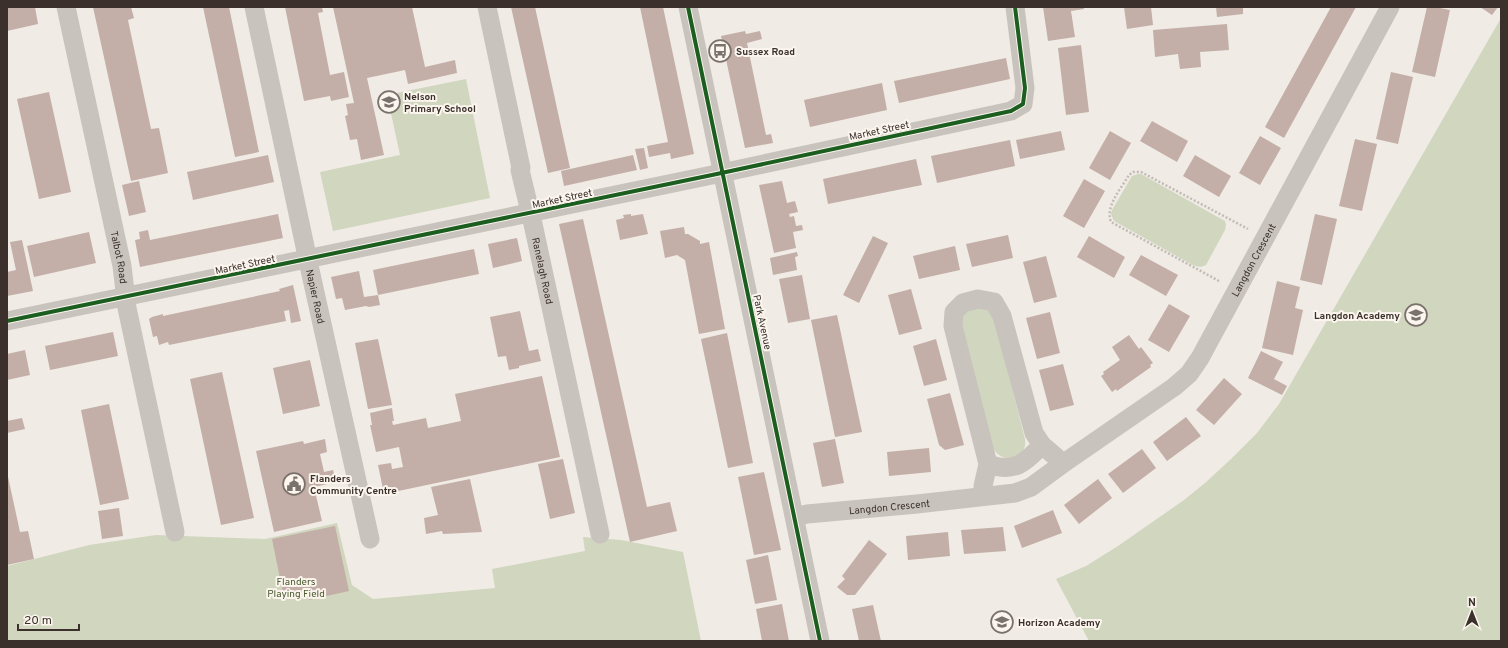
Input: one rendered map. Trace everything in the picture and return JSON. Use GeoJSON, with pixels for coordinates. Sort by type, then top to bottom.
{"type":"FeatureCollection","features":[{"type":"Feature","properties":{"kind":"street","name":"Talbot Road"},"geometry":{"type":"LineString","coordinates":[[66,7],[122,266],[125,297],[175,532]]}},
{"type":"Feature","properties":{"kind":"street","name":"Napier Road"},"geometry":{"type":"LineString","coordinates":[[254,7],[307,258],[370,539]]}},
{"type":"Feature","properties":{"kind":"street","name":"Ranelagh Road"},"geometry":{"type":"LineString","coordinates":[[487,7],[521,168],[520,170],[531,212],[600,534]]}},
{"type":"Feature","properties":{"kind":"street","name":"Park Avenue"},"geometry":{"type":"LineString","coordinates":[[688,7],[820,641]]}},
{"type":"Feature","properties":{"kind":"street","name":"Market Street"},"geometry":{"type":"LineString","coordinates":[[7,321],[1011,111],[1023,104],[1025,88],[1015,7]]}},
{"type":"Feature","properties":{"kind":"street","name":"Langdon Crescent"},"geometry":{"type":"LineString","coordinates":[[795,517],[807,514],[1015,493],[1031,487],[1174,387],[1189,374],[1200,358],[1264,237],[1390,7]]}},
{"type":"Feature","properties":{"kind":"street"},"geometry":{"type":"LineString","coordinates":[[984,496],[983,486],[988,464],[953,326],[954,312],[963,303],[978,299],[994,302],[1002,316],[1034,433],[1042,445],[1056,457],[1061,465]]}},
{"type":"Feature","properties":{"kind":"street"},"geometry":{"type":"LineString","coordinates":[[988,464],[999,468],[1011,468],[1030,458],[1042,445]]}},
{"type":"Feature","properties":{"kind":"path"},"geometry":{"type":"LineString","coordinates":[[1236,290],[1111,222],[1109,218],[1110,209],[1129,175],[1133,172],[1142,172],[1264,237]]}},
{"type":"Feature","properties":{"kind":"green space","name":"Langdon Academy"},"geometry":{"type":"Polygon","coordinates":[[[1501,18],[1501,641],[1089,641],[1056,579],[1086,566],[1118,546],[1184,500],[1205,483],[1257,433],[1279,404],[1501,18]]]}},
{"type":"Feature","properties":{"kind":"green space"},"geometry":{"type":"Polygon","coordinates":[[[466,79],[490,198],[333,231],[320,172],[400,155],[387,95],[466,79]]]}},
{"type":"Feature","properties":{"kind":"green space"},"geometry":{"type":"Polygon","coordinates":[[[1141,174],[1225,221],[1225,230],[1206,265],[1200,267],[1193,265],[1114,221],[1111,214],[1112,210],[1132,176],[1141,174]]]}},
{"type":"Feature","properties":{"kind":"green space"},"geometry":{"type":"Polygon","coordinates":[[[972,307],[988,310],[994,318],[1025,439],[1023,451],[1014,458],[1003,457],[997,454],[993,448],[961,326],[963,314],[972,307]]]}},
{"type":"Feature","properties":{"kind":"green space","name":"Flanders Playing Field"},"geometry":{"type":"Polygon","coordinates":[[[337,523],[352,585],[373,599],[495,588],[492,569],[585,551],[583,537],[621,540],[683,552],[701,641],[7,641],[7,566],[89,545],[156,535],[265,539],[337,523]]]}},
{"type":"Feature","properties":{"kind":"building"},"geometry":{"type":"Polygon","coordinates":[[[7,7],[35,7],[38,24],[7,31],[7,7]]]}},
{"type":"Feature","properties":{"kind":"building"},"geometry":{"type":"Polygon","coordinates":[[[93,7],[131,7],[134,18],[128,20],[151,129],[159,128],[168,173],[131,181],[93,7]]]}},
{"type":"Feature","properties":{"kind":"building"},"geometry":{"type":"Polygon","coordinates":[[[203,7],[229,7],[259,152],[235,157],[203,7]]]}},
{"type":"Feature","properties":{"kind":"building"},"geometry":{"type":"Polygon","coordinates":[[[285,7],[322,7],[323,12],[318,13],[330,75],[344,72],[349,97],[331,101],[330,96],[304,101],[285,7]]]}},
{"type":"Feature","properties":{"kind":"building"},"geometry":{"type":"Polygon","coordinates":[[[333,7],[412,7],[425,67],[455,60],[457,73],[408,84],[405,70],[367,78],[384,155],[361,160],[357,139],[350,140],[345,116],[348,115],[346,104],[354,103],[333,7]]]}},
{"type":"Feature","properties":{"kind":"building"},"geometry":{"type":"Polygon","coordinates":[[[511,7],[535,7],[570,168],[548,173],[511,7]]]}},
{"type":"Feature","properties":{"kind":"building"},"geometry":{"type":"Polygon","coordinates":[[[640,7],[663,7],[694,154],[671,159],[670,153],[649,157],[647,146],[668,142],[640,7]]]}},
{"type":"Feature","properties":{"kind":"building"},"geometry":{"type":"Polygon","coordinates":[[[1043,7],[1084,7],[1084,9],[1071,11],[1075,37],[1048,41],[1043,7]]]}},
{"type":"Feature","properties":{"kind":"building"},"geometry":{"type":"Polygon","coordinates":[[[1124,7],[1151,7],[1153,25],[1127,29],[1124,7]]]}},
{"type":"Feature","properties":{"kind":"building"},"geometry":{"type":"Polygon","coordinates":[[[1216,7],[1243,7],[1243,14],[1217,17],[1216,7]]]}},
{"type":"Feature","properties":{"kind":"building"},"geometry":{"type":"Polygon","coordinates":[[[1331,7],[1356,7],[1284,138],[1265,127],[1331,7]]]}},
{"type":"Feature","properties":{"kind":"building"},"geometry":{"type":"Polygon","coordinates":[[[1427,7],[1450,10],[1435,77],[1412,72],[1427,7]]]}},
{"type":"Feature","properties":{"kind":"building"},"geometry":{"type":"Polygon","coordinates":[[[1480,7],[1498,7],[1492,15],[1480,7]]]}},
{"type":"Feature","properties":{"kind":"building"},"geometry":{"type":"Polygon","coordinates":[[[1227,24],[1229,50],[1200,52],[1201,67],[1180,69],[1178,54],[1155,57],[1153,30],[1227,24]]]}},
{"type":"Feature","properties":{"kind":"building"},"geometry":{"type":"Polygon","coordinates":[[[745,31],[746,34],[760,31],[762,39],[747,43],[766,135],[771,134],[773,143],[745,148],[721,36],[745,31]]]}},
{"type":"Feature","properties":{"kind":"building"},"geometry":{"type":"Polygon","coordinates":[[[1081,45],[1089,112],[1066,115],[1058,48],[1081,45]]]}},
{"type":"Feature","properties":{"kind":"building"},"geometry":{"type":"Polygon","coordinates":[[[1006,58],[1010,79],[899,103],[894,81],[1006,58]]]}},
{"type":"Feature","properties":{"kind":"building"},"geometry":{"type":"Polygon","coordinates":[[[1391,72],[1413,77],[1398,144],[1376,139],[1391,72]]]}},
{"type":"Feature","properties":{"kind":"building"},"geometry":{"type":"Polygon","coordinates":[[[882,83],[887,110],[810,127],[804,100],[882,83]]]}},
{"type":"Feature","properties":{"kind":"building"},"geometry":{"type":"Polygon","coordinates":[[[49,92],[71,192],[39,199],[17,99],[49,92]]]}},
{"type":"Feature","properties":{"kind":"building"},"geometry":{"type":"Polygon","coordinates":[[[1152,121],[1188,141],[1177,162],[1140,141],[1152,121]]]}},
{"type":"Feature","properties":{"kind":"building"},"geometry":{"type":"Polygon","coordinates":[[[1061,131],[1065,150],[1020,159],[1016,140],[1061,131]]]}},
{"type":"Feature","properties":{"kind":"building"},"geometry":{"type":"Polygon","coordinates":[[[1110,131],[1131,143],[1110,180],[1089,168],[1110,131]]]}},
{"type":"Feature","properties":{"kind":"building"},"geometry":{"type":"Polygon","coordinates":[[[1260,136],[1281,148],[1260,185],[1239,173],[1260,136]]]}},
{"type":"Feature","properties":{"kind":"building"},"geometry":{"type":"Polygon","coordinates":[[[1355,139],[1377,144],[1362,211],[1339,206],[1355,139]]]}},
{"type":"Feature","properties":{"kind":"building"},"geometry":{"type":"Polygon","coordinates":[[[1010,140],[1015,166],[937,183],[931,156],[1010,140]]]}},
{"type":"Feature","properties":{"kind":"building"},"geometry":{"type":"Polygon","coordinates":[[[644,148],[648,168],[640,170],[635,149],[644,148]]]}},
{"type":"Feature","properties":{"kind":"building"},"geometry":{"type":"Polygon","coordinates":[[[268,155],[274,182],[193,200],[187,172],[268,155]]]}},
{"type":"Feature","properties":{"kind":"building"},"geometry":{"type":"Polygon","coordinates":[[[633,155],[637,170],[564,186],[561,171],[633,155]]]}},
{"type":"Feature","properties":{"kind":"building"},"geometry":{"type":"Polygon","coordinates":[[[1195,155],[1231,176],[1219,197],[1183,176],[1195,155]]]}},
{"type":"Feature","properties":{"kind":"building"},"geometry":{"type":"Polygon","coordinates":[[[916,159],[922,185],[828,204],[823,179],[916,159]]]}},
{"type":"Feature","properties":{"kind":"building"},"geometry":{"type":"Polygon","coordinates":[[[1084,179],[1105,191],[1084,228],[1063,216],[1084,179]]]}},
{"type":"Feature","properties":{"kind":"building"},"geometry":{"type":"Polygon","coordinates":[[[139,181],[146,212],[129,216],[122,185],[139,181]]]}},
{"type":"Feature","properties":{"kind":"building"},"geometry":{"type":"Polygon","coordinates":[[[782,181],[787,203],[795,201],[798,212],[789,214],[790,217],[794,216],[796,226],[802,225],[803,230],[793,232],[796,248],[774,253],[759,185],[782,181]]]}},
{"type":"Feature","properties":{"kind":"building"},"geometry":{"type":"Polygon","coordinates":[[[278,214],[283,238],[140,267],[135,240],[140,239],[139,232],[148,230],[150,240],[278,214]]]}},
{"type":"Feature","properties":{"kind":"building"},"geometry":{"type":"Polygon","coordinates":[[[631,214],[631,216],[643,214],[648,234],[620,240],[616,220],[624,218],[623,215],[631,214]]]}},
{"type":"Feature","properties":{"kind":"building"},"geometry":{"type":"Polygon","coordinates":[[[1315,214],[1337,219],[1322,285],[1300,280],[1315,214]]]}},
{"type":"Feature","properties":{"kind":"building"},"geometry":{"type":"Polygon","coordinates":[[[583,219],[647,507],[670,502],[677,531],[630,542],[559,224],[583,219]]]}},
{"type":"Feature","properties":{"kind":"building"},"geometry":{"type":"Polygon","coordinates":[[[684,227],[685,234],[688,234],[700,241],[700,244],[709,242],[725,329],[699,334],[685,260],[677,255],[665,258],[660,231],[684,227]]]}},
{"type":"Feature","properties":{"kind":"building"},"geometry":{"type":"Polygon","coordinates":[[[89,232],[96,263],[34,277],[27,246],[89,232]]]}},
{"type":"Feature","properties":{"kind":"building"},"geometry":{"type":"Polygon","coordinates":[[[1008,235],[1013,258],[972,267],[966,244],[1008,235]]]}},
{"type":"Feature","properties":{"kind":"building"},"geometry":{"type":"Polygon","coordinates":[[[873,236],[888,243],[859,303],[843,295],[873,236]]]}},
{"type":"Feature","properties":{"kind":"building"},"geometry":{"type":"Polygon","coordinates":[[[1089,236],[1125,257],[1114,278],[1077,257],[1089,236]]]}},
{"type":"Feature","properties":{"kind":"building"},"geometry":{"type":"Polygon","coordinates":[[[517,238],[522,261],[493,268],[488,244],[517,238]]]}},
{"type":"Feature","properties":{"kind":"building"},"geometry":{"type":"Polygon","coordinates":[[[22,240],[33,291],[7,296],[7,272],[16,270],[10,242],[22,240]]]}},
{"type":"Feature","properties":{"kind":"building"},"geometry":{"type":"Polygon","coordinates":[[[955,246],[960,270],[919,279],[913,256],[955,246]]]}},
{"type":"Feature","properties":{"kind":"building"},"geometry":{"type":"Polygon","coordinates":[[[474,249],[479,274],[378,295],[373,270],[474,249]]]}},
{"type":"Feature","properties":{"kind":"building"},"geometry":{"type":"Polygon","coordinates":[[[797,252],[798,256],[795,257],[797,270],[773,275],[770,258],[797,252]]]}},
{"type":"Feature","properties":{"kind":"building"},"geometry":{"type":"Polygon","coordinates":[[[1141,255],[1178,275],[1166,296],[1129,275],[1141,255]]]}},
{"type":"Feature","properties":{"kind":"building"},"geometry":{"type":"Polygon","coordinates":[[[1046,256],[1057,297],[1034,303],[1023,262],[1046,256]]]}},
{"type":"Feature","properties":{"kind":"building"},"geometry":{"type":"Polygon","coordinates":[[[359,271],[364,297],[378,295],[380,305],[345,310],[342,298],[336,299],[331,277],[359,271]]]}},
{"type":"Feature","properties":{"kind":"building"},"geometry":{"type":"Polygon","coordinates":[[[802,275],[810,319],[788,323],[779,279],[802,275]]]}},
{"type":"Feature","properties":{"kind":"building"},"geometry":{"type":"Polygon","coordinates":[[[1277,281],[1300,287],[1295,308],[1303,310],[1293,355],[1262,348],[1277,281]]]}},
{"type":"Feature","properties":{"kind":"building"},"geometry":{"type":"Polygon","coordinates":[[[293,285],[301,321],[291,323],[289,310],[284,311],[286,321],[169,345],[168,342],[159,345],[157,336],[153,337],[149,319],[152,317],[163,314],[163,316],[280,291],[279,289],[293,285]]]}},
{"type":"Feature","properties":{"kind":"building"},"geometry":{"type":"Polygon","coordinates":[[[911,289],[922,329],[899,335],[888,295],[911,289]]]}},
{"type":"Feature","properties":{"kind":"building"},"geometry":{"type":"Polygon","coordinates":[[[1169,304],[1190,316],[1169,352],[1148,340],[1169,304]]]}},
{"type":"Feature","properties":{"kind":"building"},"geometry":{"type":"Polygon","coordinates":[[[520,311],[529,351],[538,349],[541,361],[509,370],[506,356],[498,357],[490,317],[520,311]]]}},
{"type":"Feature","properties":{"kind":"building"},"geometry":{"type":"Polygon","coordinates":[[[1050,312],[1060,353],[1037,359],[1026,318],[1050,312]]]}},
{"type":"Feature","properties":{"kind":"building"},"geometry":{"type":"Polygon","coordinates":[[[837,315],[862,432],[835,437],[811,320],[837,315]]]}},
{"type":"Feature","properties":{"kind":"building"},"geometry":{"type":"Polygon","coordinates":[[[113,332],[118,356],[50,370],[45,346],[113,332]]]}},
{"type":"Feature","properties":{"kind":"building"},"geometry":{"type":"Polygon","coordinates":[[[727,333],[753,463],[728,468],[701,339],[727,333]]]}},
{"type":"Feature","properties":{"kind":"building"},"geometry":{"type":"Polygon","coordinates":[[[1129,335],[1139,349],[1141,347],[1153,363],[1150,365],[1151,367],[1117,391],[1116,389],[1112,392],[1101,376],[1104,374],[1103,372],[1120,360],[1112,347],[1129,335]]]}},
{"type":"Feature","properties":{"kind":"building"},"geometry":{"type":"Polygon","coordinates":[[[378,339],[392,405],[368,409],[355,343],[378,339]]]}},
{"type":"Feature","properties":{"kind":"building"},"geometry":{"type":"Polygon","coordinates":[[[936,339],[947,380],[924,386],[913,346],[936,339]]]}},
{"type":"Feature","properties":{"kind":"building"},"geometry":{"type":"Polygon","coordinates":[[[25,350],[30,375],[7,380],[7,354],[25,350]]]}},
{"type":"Feature","properties":{"kind":"building"},"geometry":{"type":"Polygon","coordinates":[[[1261,351],[1283,362],[1274,379],[1287,386],[1282,395],[1248,378],[1261,351]]]}},
{"type":"Feature","properties":{"kind":"building"},"geometry":{"type":"Polygon","coordinates":[[[310,360],[320,406],[283,414],[273,368],[310,360]]]}},
{"type":"Feature","properties":{"kind":"building"},"geometry":{"type":"Polygon","coordinates":[[[1063,364],[1074,405],[1050,411],[1039,370],[1063,364]]]}},
{"type":"Feature","properties":{"kind":"building"},"geometry":{"type":"Polygon","coordinates":[[[222,372],[254,518],[221,525],[190,379],[222,372]]]}},
{"type":"Feature","properties":{"kind":"building"},"geometry":{"type":"Polygon","coordinates":[[[542,376],[560,457],[384,494],[378,465],[391,463],[392,469],[403,467],[399,447],[376,452],[370,425],[372,425],[370,413],[392,408],[394,421],[392,421],[393,425],[426,418],[428,428],[461,421],[455,394],[542,376]]]}},
{"type":"Feature","properties":{"kind":"building"},"geometry":{"type":"Polygon","coordinates":[[[1224,378],[1242,394],[1214,425],[1196,410],[1224,378]]]}},
{"type":"Feature","properties":{"kind":"building"},"geometry":{"type":"Polygon","coordinates":[[[950,393],[964,445],[945,450],[939,445],[927,399],[950,393]]]}},
{"type":"Feature","properties":{"kind":"building"},"geometry":{"type":"Polygon","coordinates":[[[109,404],[129,499],[100,505],[81,410],[109,404]]]}},
{"type":"Feature","properties":{"kind":"building"},"geometry":{"type":"Polygon","coordinates":[[[1186,417],[1201,436],[1167,461],[1153,442],[1186,417]]]}},
{"type":"Feature","properties":{"kind":"building"},"geometry":{"type":"Polygon","coordinates":[[[22,418],[25,429],[7,433],[7,421],[22,418]]]}},
{"type":"Feature","properties":{"kind":"building","name":"Flanders Community Centre"},"geometry":{"type":"Polygon","coordinates":[[[325,439],[327,452],[320,454],[324,472],[333,470],[336,482],[314,487],[322,521],[274,532],[256,451],[303,441],[304,444],[325,439]]]}},
{"type":"Feature","properties":{"kind":"building"},"geometry":{"type":"Polygon","coordinates":[[[835,439],[844,483],[822,487],[813,443],[835,439]]]}},
{"type":"Feature","properties":{"kind":"building"},"geometry":{"type":"Polygon","coordinates":[[[929,448],[931,472],[889,476],[887,452],[929,448]]]}},
{"type":"Feature","properties":{"kind":"building"},"geometry":{"type":"Polygon","coordinates":[[[1142,449],[1156,468],[1123,493],[1108,474],[1142,449]]]}},
{"type":"Feature","properties":{"kind":"building"},"geometry":{"type":"Polygon","coordinates":[[[563,459],[575,513],[550,519],[538,464],[563,459]]]}},
{"type":"Feature","properties":{"kind":"building"},"geometry":{"type":"Polygon","coordinates":[[[7,472],[20,532],[28,531],[34,559],[7,565],[7,472]]]}},
{"type":"Feature","properties":{"kind":"building"},"geometry":{"type":"Polygon","coordinates":[[[764,472],[781,550],[754,555],[738,477],[764,472]]]}},
{"type":"Feature","properties":{"kind":"building"},"geometry":{"type":"Polygon","coordinates":[[[470,479],[482,532],[443,534],[442,531],[426,534],[424,518],[438,515],[431,487],[470,479]]]}},
{"type":"Feature","properties":{"kind":"building"},"geometry":{"type":"Polygon","coordinates":[[[1098,479],[1112,498],[1079,524],[1064,505],[1098,479]]]}},
{"type":"Feature","properties":{"kind":"building"},"geometry":{"type":"Polygon","coordinates":[[[119,508],[123,536],[102,539],[98,511],[119,508]]]}},
{"type":"Feature","properties":{"kind":"building"},"geometry":{"type":"Polygon","coordinates":[[[1053,510],[1062,533],[1022,548],[1014,526],[1053,510]]]}},
{"type":"Feature","properties":{"kind":"building"},"geometry":{"type":"Polygon","coordinates":[[[335,526],[349,591],[309,600],[308,593],[284,598],[272,539],[335,526]]]}},
{"type":"Feature","properties":{"kind":"building"},"geometry":{"type":"Polygon","coordinates":[[[1003,527],[1006,551],[964,554],[961,530],[1003,527]]]}},
{"type":"Feature","properties":{"kind":"building"},"geometry":{"type":"Polygon","coordinates":[[[948,532],[950,556],[908,560],[906,536],[948,532]]]}},
{"type":"Feature","properties":{"kind":"building"},"geometry":{"type":"Polygon","coordinates":[[[869,540],[887,554],[855,595],[847,595],[837,587],[845,579],[842,576],[869,540]]]}},
{"type":"Feature","properties":{"kind":"building"},"geometry":{"type":"Polygon","coordinates":[[[768,555],[777,600],[755,604],[746,560],[768,555]]]}},
{"type":"Feature","properties":{"kind":"building"},"geometry":{"type":"Polygon","coordinates":[[[782,604],[789,641],[762,641],[756,609],[782,604]]]}},
{"type":"Feature","properties":{"kind":"building"},"geometry":{"type":"Polygon","coordinates":[[[873,605],[881,641],[859,641],[852,609],[873,605]]]}},
{"type":"Feature","properties":{"kind":"cycle path"},"geometry":{"type":"LineString","coordinates":[[688,7],[820,641]]}},
{"type":"Feature","properties":{"kind":"cycle path"},"geometry":{"type":"LineString","coordinates":[[7,321],[712,175],[1011,111],[1023,104],[1025,88],[1015,7]]}},
{"type":"Feature","properties":{"kind":"place","name":"Sussex Road"},"geometry":{"type":"Point","coordinates":[720,51]}},
{"type":"Feature","properties":{"kind":"place","name":"Nelson Primary School"},"geometry":{"type":"Point","coordinates":[389,102]}},
{"type":"Feature","properties":{"kind":"place","name":"Langdon Academy"},"geometry":{"type":"Point","coordinates":[1416,315]}},
{"type":"Feature","properties":{"kind":"place","name":"Flanders Community Centre"},"geometry":{"type":"Point","coordinates":[294,484]}},
{"type":"Feature","properties":{"kind":"place","name":"Horizon Academy"},"geometry":{"type":"Point","coordinates":[1002,622]}}]}
